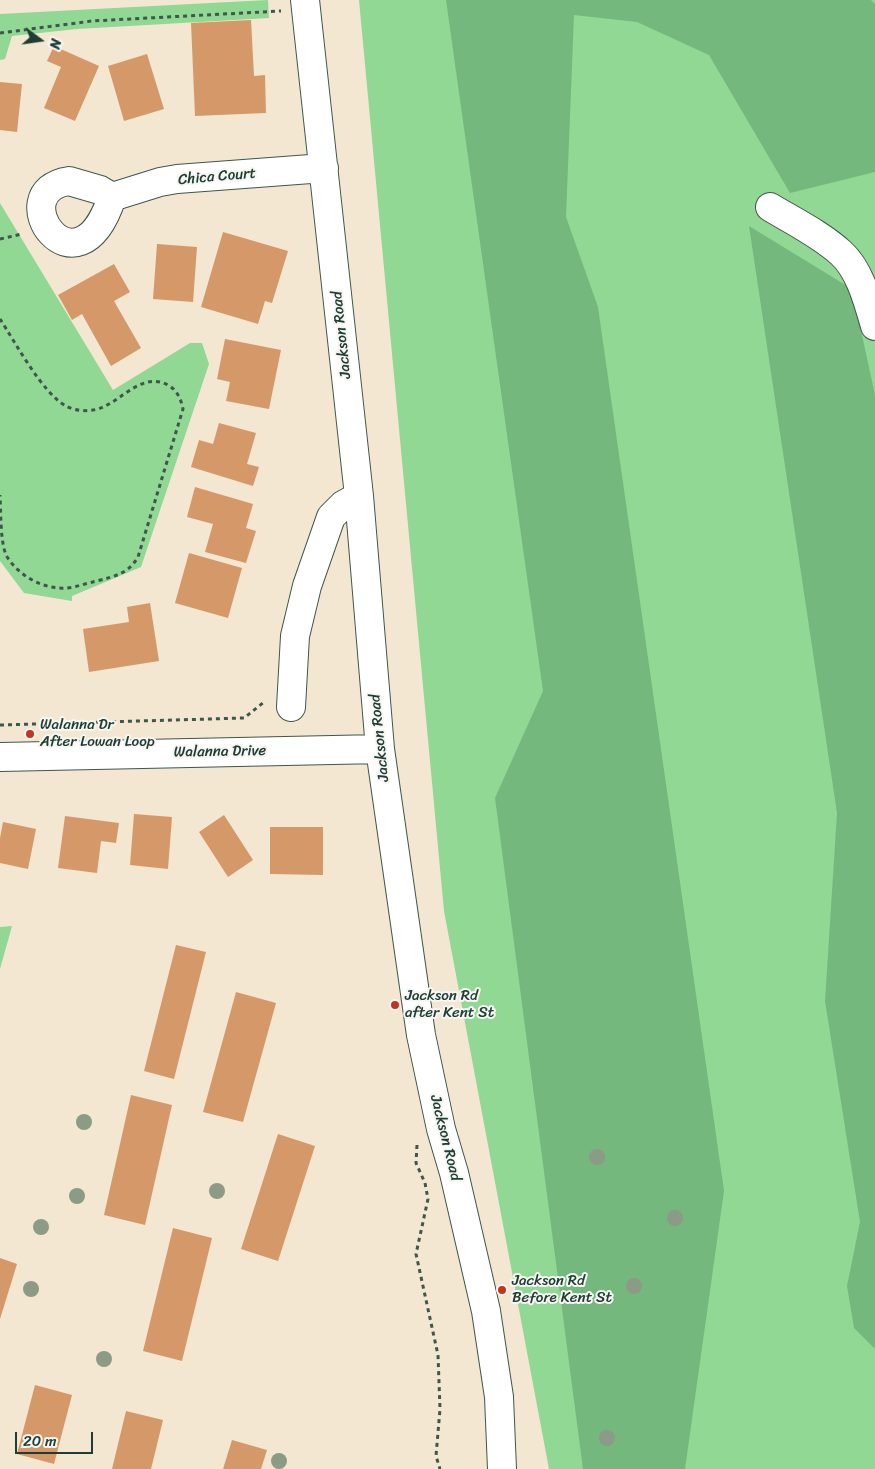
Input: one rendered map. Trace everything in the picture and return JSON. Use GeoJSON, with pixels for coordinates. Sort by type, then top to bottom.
{"type":"FeatureCollection","features":[{"type":"Feature","properties":{"kind":"street","name":"Jackson Road"},"geometry":{"type":"LineString","coordinates":[[306,5],[360,496],[380,749],[421,1035],[441,1129],[454,1173],[486,1311],[499,1397],[502,1469]]}},
{"type":"Feature","properties":{"kind":"street","name":"Chica Court"},"geometry":{"type":"LineString","coordinates":[[112,197],[160,182],[177,179],[324,168]]}},
{"type":"Feature","properties":{"kind":"street"},"geometry":{"type":"LineString","coordinates":[[770,207],[813,233],[842,254],[854,271],[875,326]]}},
{"type":"Feature","properties":{"kind":"street"},"geometry":{"type":"LineString","coordinates":[[291,707],[295,636],[300,610],[331,517],[343,505],[360,496]]}},
{"type":"Feature","properties":{"kind":"street","name":"Walanna Drive"},"geometry":{"type":"LineString","coordinates":[[0,757],[380,749]]}},
{"type":"Feature","properties":{"kind":"path"},"geometry":{"type":"LineString","coordinates":[[0,33],[92,21],[306,5]]}},
{"type":"Feature","properties":{"kind":"path"},"geometry":{"type":"LineString","coordinates":[[0,319],[44,387],[66,407],[93,410],[103,407],[143,383],[158,381],[173,388],[182,401],[183,409],[138,557],[132,567],[124,573],[68,588],[53,588],[24,575],[14,566],[2,547],[0,495]]}},
{"type":"Feature","properties":{"kind":"path"},"geometry":{"type":"LineString","coordinates":[[0,725],[244,718],[292,680]]}},
{"type":"Feature","properties":{"kind":"path"},"geometry":{"type":"LineString","coordinates":[[417,1137],[416,1163],[425,1183],[428,1200],[416,1254],[438,1355],[440,1409],[436,1456],[440,1469]]}},
{"type":"Feature","properties":{"kind":"green space"},"geometry":{"type":"Polygon","coordinates":[[[268,0],[269,18],[77,29],[12,36],[5,59],[0,60],[0,14],[268,0]]]}},
{"type":"Feature","properties":{"kind":"green space"},"geometry":{"type":"Polygon","coordinates":[[[359,0],[875,0],[875,1469],[549,1469],[444,911],[359,0]]]}},
{"type":"Feature","properties":{"kind":"green space"},"geometry":{"type":"Polygon","coordinates":[[[446,0],[871,0],[875,4],[875,172],[790,193],[709,55],[637,22],[574,15],[566,217],[598,307],[724,1191],[685,1469],[583,1469],[495,798],[543,691],[446,0]]]}},
{"type":"Feature","properties":{"kind":"green space"},"geometry":{"type":"Polygon","coordinates":[[[0,203],[113,390],[190,343],[202,343],[209,364],[141,567],[72,596],[72,601],[24,593],[0,561],[0,203]]]}},
{"type":"Feature","properties":{"kind":"green space"},"geometry":{"type":"Polygon","coordinates":[[[749,226],[852,289],[875,395],[875,1349],[854,1328],[847,1286],[860,1222],[825,1001],[837,813],[749,226]]]}},
{"type":"Feature","properties":{"kind":"green space"},"geometry":{"type":"Polygon","coordinates":[[[12,926],[0,969],[0,927],[12,926]]]}},
{"type":"Feature","properties":{"kind":"building"},"geometry":{"type":"Polygon","coordinates":[[[251,20],[254,76],[265,75],[266,113],[195,116],[191,23],[251,20]]]}},
{"type":"Feature","properties":{"kind":"building"},"geometry":{"type":"Polygon","coordinates":[[[54,46],[99,66],[75,121],[44,108],[61,67],[47,61],[54,46]]]}},
{"type":"Feature","properties":{"kind":"building"},"geometry":{"type":"Polygon","coordinates":[[[147,54],[164,109],[124,121],[108,66],[147,54]]]}},
{"type":"Feature","properties":{"kind":"building"},"geometry":{"type":"Polygon","coordinates":[[[0,82],[22,84],[17,132],[0,130],[0,82]]]}},
{"type":"Feature","properties":{"kind":"building"},"geometry":{"type":"Polygon","coordinates":[[[223,232],[288,251],[272,303],[265,301],[258,324],[201,307],[223,232]]]}},
{"type":"Feature","properties":{"kind":"building"},"geometry":{"type":"Polygon","coordinates":[[[157,244],[197,247],[193,302],[153,299],[157,244]]]}},
{"type":"Feature","properties":{"kind":"building"},"geometry":{"type":"Polygon","coordinates":[[[114,264],[130,292],[114,301],[141,348],[111,366],[82,314],[72,320],[58,295],[114,264]]]}},
{"type":"Feature","properties":{"kind":"building"},"geometry":{"type":"Polygon","coordinates":[[[225,339],[281,350],[269,409],[226,401],[230,382],[217,379],[225,339]]]}},
{"type":"Feature","properties":{"kind":"building"},"geometry":{"type":"Polygon","coordinates":[[[219,423],[256,433],[247,464],[259,467],[253,486],[191,467],[199,440],[213,444],[219,423]]]}},
{"type":"Feature","properties":{"kind":"building"},"geometry":{"type":"Polygon","coordinates":[[[195,487],[253,504],[246,528],[256,531],[246,563],[205,552],[213,524],[187,517],[195,487]]]}},
{"type":"Feature","properties":{"kind":"building"},"geometry":{"type":"Polygon","coordinates":[[[189,553],[242,568],[228,618],[175,603],[189,553]]]}},
{"type":"Feature","properties":{"kind":"building"},"geometry":{"type":"Polygon","coordinates":[[[150,603],[159,661],[89,672],[83,629],[129,622],[127,607],[150,603]]]}},
{"type":"Feature","properties":{"kind":"building"},"geometry":{"type":"Polygon","coordinates":[[[134,814],[172,817],[168,869],[130,865],[134,814]]]}},
{"type":"Feature","properties":{"kind":"building"},"geometry":{"type":"Polygon","coordinates":[[[224,815],[253,860],[228,877],[199,832],[224,815]]]}},
{"type":"Feature","properties":{"kind":"building"},"geometry":{"type":"Polygon","coordinates":[[[65,816],[119,823],[116,843],[101,841],[97,873],[58,868],[65,816]]]}},
{"type":"Feature","properties":{"kind":"building"},"geometry":{"type":"Polygon","coordinates":[[[3,822],[36,829],[28,869],[0,863],[0,838],[3,822]]]}},
{"type":"Feature","properties":{"kind":"building"},"geometry":{"type":"Polygon","coordinates":[[[270,827],[323,827],[323,875],[270,874],[270,827]]]}},
{"type":"Feature","properties":{"kind":"building"},"geometry":{"type":"Polygon","coordinates":[[[176,945],[206,952],[174,1079],[144,1071],[176,945]]]}},
{"type":"Feature","properties":{"kind":"building"},"geometry":{"type":"Polygon","coordinates":[[[236,992],[276,1003],[243,1122],[203,1112],[236,992]]]}},
{"type":"Feature","properties":{"kind":"building"},"geometry":{"type":"Polygon","coordinates":[[[131,1095],[172,1105],[145,1225],[104,1215],[131,1095]]]}},
{"type":"Feature","properties":{"kind":"building"},"geometry":{"type":"Polygon","coordinates":[[[278,1134],[315,1146],[278,1261],[241,1249],[278,1134]]]}},
{"type":"Feature","properties":{"kind":"building"},"geometry":{"type":"Polygon","coordinates":[[[173,1228],[212,1238],[182,1361],[143,1351],[173,1228]]]}},
{"type":"Feature","properties":{"kind":"building"},"geometry":{"type":"Polygon","coordinates":[[[0,1258],[17,1264],[0,1319],[0,1258]]]}},
{"type":"Feature","properties":{"kind":"building"},"geometry":{"type":"Polygon","coordinates":[[[35,1385],[72,1395],[54,1464],[17,1454],[35,1385]]]}},
{"type":"Feature","properties":{"kind":"building"},"geometry":{"type":"Polygon","coordinates":[[[126,1411],[163,1420],[151,1469],[112,1469],[126,1411]]]}},
{"type":"Feature","properties":{"kind":"building"},"geometry":{"type":"Polygon","coordinates":[[[232,1440],[267,1450],[261,1469],[223,1469],[232,1440]]]}},
{"type":"Feature","properties":{"kind":"place","name":"Walanna Dr After Lowan Loop"},"geometry":{"type":"Point","coordinates":[30,734]}},
{"type":"Feature","properties":{"kind":"place","name":"Jackson Rd after Kent St"},"geometry":{"type":"Point","coordinates":[395,1005]}},
{"type":"Feature","properties":{"kind":"place","name":"Jackson Rd Before Kent St"},"geometry":{"type":"Point","coordinates":[502,1290]}}]}
